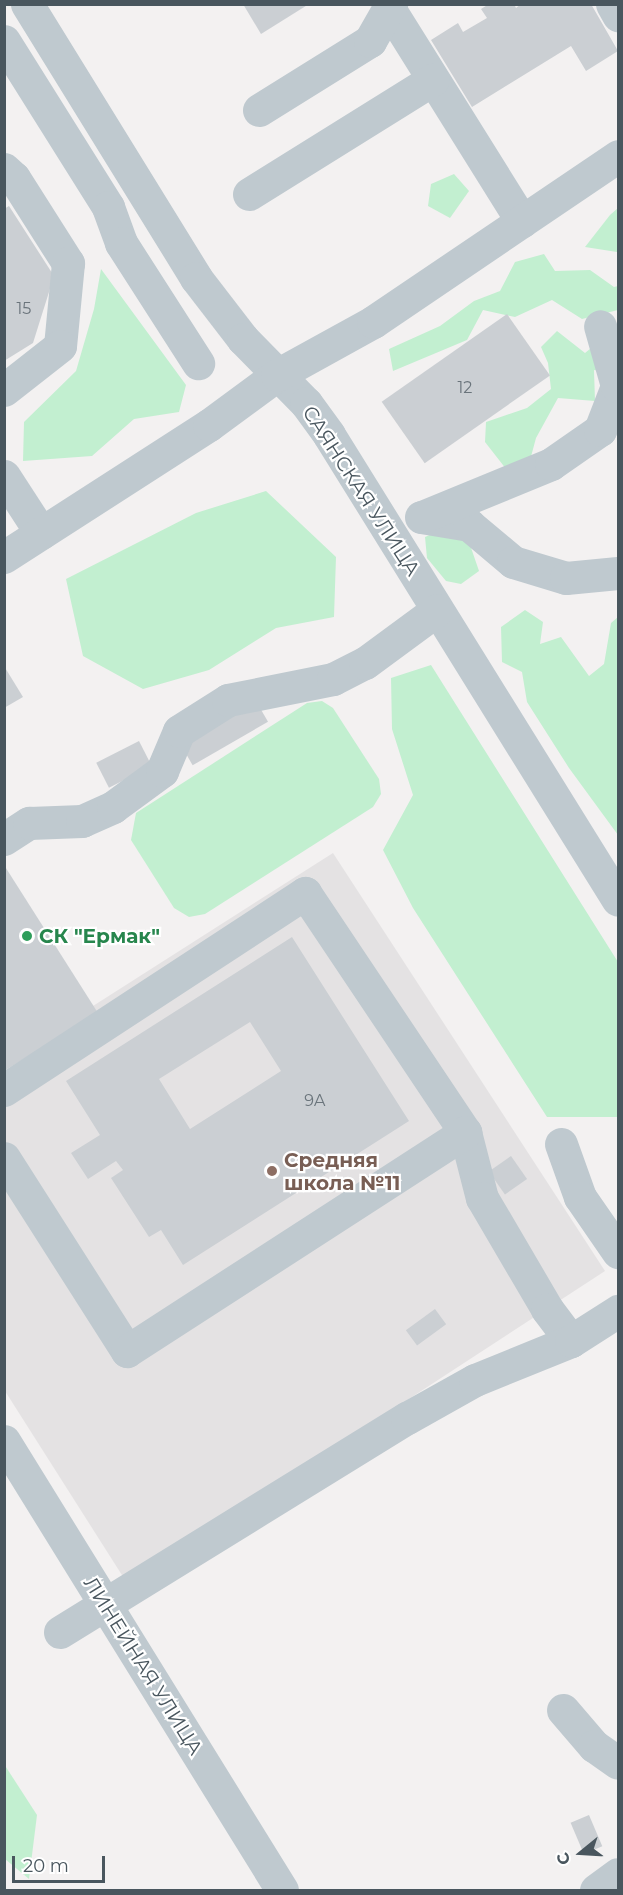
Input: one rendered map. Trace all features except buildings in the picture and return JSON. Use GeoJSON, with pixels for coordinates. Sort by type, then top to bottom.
{"type":"FeatureCollection","features":[{"type":"Feature","properties":{"kind":"street","name":"САЯНСКАЯ УЛИЦА"},"geometry":{"type":"LineString","coordinates":[[27,4],[196,278],[243,339],[306,403],[388,530],[618,900]]}},
{"type":"Feature","properties":{"kind":"street"},"geometry":{"type":"LineString","coordinates":[[612,4],[618,15]]}},
{"type":"Feature","properties":{"kind":"street"},"geometry":{"type":"LineString","coordinates":[[259,110],[370,41],[390,7],[432,80],[522,221]]}},
{"type":"Feature","properties":{"kind":"street"},"geometry":{"type":"LineString","coordinates":[[4,40],[108,207],[121,243],[198,363]]}},
{"type":"Feature","properties":{"kind":"street"},"geometry":{"type":"LineString","coordinates":[[249,194],[432,80]]}},
{"type":"Feature","properties":{"kind":"street"},"geometry":{"type":"LineString","coordinates":[[4,556],[209,424],[277,375],[373,322],[618,156]]}},
{"type":"Feature","properties":{"kind":"street"},"geometry":{"type":"LineString","coordinates":[[4,169],[68,263],[60,346],[4,390]]}},
{"type":"Feature","properties":{"kind":"street"},"geometry":{"type":"LineString","coordinates":[[108,207],[140,187]]}},
{"type":"Feature","properties":{"kind":"street"},"geometry":{"type":"LineString","coordinates":[[388,530],[551,464],[600,430],[617,386],[600,326]]}},
{"type":"Feature","properties":{"kind":"street"},"geometry":{"type":"LineString","coordinates":[[4,476],[41,533]]}},
{"type":"Feature","properties":{"kind":"street"},"geometry":{"type":"LineString","coordinates":[[422,517],[468,525],[513,562],[566,578],[618,573]]}},
{"type":"Feature","properties":{"kind":"street"},"geometry":{"type":"LineString","coordinates":[[4,839],[29,823],[82,821],[113,807],[162,771],[179,731],[228,700],[333,679],[365,663],[438,610]]}},
{"type":"Feature","properties":{"kind":"street"},"geometry":{"type":"LineString","coordinates":[[4,1090],[305,893],[465,1132],[482,1198],[547,1309],[571,1341]]}},
{"type":"Feature","properties":{"kind":"street"},"geometry":{"type":"LineString","coordinates":[[4,1158],[127,1351],[465,1132]]}},
{"type":"Feature","properties":{"kind":"street"},"geometry":{"type":"LineString","coordinates":[[561,1144],[580,1197],[618,1252]]}},
{"type":"Feature","properties":{"kind":"street"},"geometry":{"type":"LineString","coordinates":[[60,1632],[407,1418],[475,1380],[571,1341],[618,1311]]}},
{"type":"Feature","properties":{"kind":"street","name":"ЛИНЕЙНАЯ УЛИЦА"},"geometry":{"type":"LineString","coordinates":[[4,1441],[282,1890]]}},
{"type":"Feature","properties":{"kind":"street"},"geometry":{"type":"LineString","coordinates":[[563,1710],[594,1746],[618,1763]]}},
{"type":"Feature","properties":{"kind":"street"},"geometry":{"type":"LineString","coordinates":[[596,1890],[618,1874]]}},
{"type":"Feature","properties":{"kind":"shaded area","name":"Средняя школа №11"},"geometry":{"type":"Polygon","coordinates":[[[333,853],[605,1271],[127,1583],[5,1391],[5,1071],[93,1006],[333,853]]]}},
{"type":"Feature","properties":{"kind":"green space"},"geometry":{"type":"Polygon","coordinates":[[[454,174],[469,191],[450,218],[428,206],[431,184],[454,174]]]}},
{"type":"Feature","properties":{"kind":"green space"},"geometry":{"type":"Polygon","coordinates":[[[618,208],[617,252],[585,247],[610,215],[618,208]]]}},
{"type":"Feature","properties":{"kind":"green space"},"geometry":{"type":"Polygon","coordinates":[[[544,254],[555,271],[590,270],[614,287],[618,286],[618,310],[582,319],[552,300],[515,317],[483,310],[467,340],[393,371],[389,349],[440,326],[474,301],[500,291],[515,262],[544,254]]]}},
{"type":"Feature","properties":{"kind":"green space"},"geometry":{"type":"Polygon","coordinates":[[[101,269],[186,385],[179,412],[134,419],[92,456],[23,461],[24,422],[76,371],[94,309],[101,269]]]}},
{"type":"Feature","properties":{"kind":"green space"},"geometry":{"type":"Polygon","coordinates":[[[618,326],[618,373],[594,370],[595,401],[558,398],[536,438],[529,464],[510,474],[485,442],[486,422],[527,408],[551,389],[548,363],[541,347],[557,331],[585,353],[618,326]]]}},
{"type":"Feature","properties":{"kind":"green space"},"geometry":{"type":"Polygon","coordinates":[[[266,491],[336,557],[334,617],[276,628],[209,670],[143,689],[83,656],[66,579],[196,513],[266,491]]]}},
{"type":"Feature","properties":{"kind":"green space"},"geometry":{"type":"Polygon","coordinates":[[[441,530],[467,536],[479,571],[461,584],[446,581],[427,558],[425,537],[441,530]]]}},
{"type":"Feature","properties":{"kind":"green space"},"geometry":{"type":"Polygon","coordinates":[[[525,610],[543,622],[540,644],[561,637],[589,676],[604,664],[611,623],[618,617],[618,835],[569,768],[527,702],[522,672],[502,662],[501,627],[525,610]]]}},
{"type":"Feature","properties":{"kind":"green space"},"geometry":{"type":"Polygon","coordinates":[[[431,665],[618,962],[618,1117],[547,1117],[413,908],[383,850],[413,795],[392,729],[391,678],[431,665]]]}},
{"type":"Feature","properties":{"kind":"green space"},"geometry":{"type":"Polygon","coordinates":[[[322,701],[333,708],[379,779],[381,794],[373,807],[205,914],[189,917],[174,908],[131,840],[136,813],[307,703],[322,701]]]}},
{"type":"Feature","properties":{"kind":"green space"},"geometry":{"type":"Polygon","coordinates":[[[4,1764],[37,1815],[29,1879],[5,1859],[4,1764]]]}},
{"type":"Feature","properties":{"kind":"place","name":"СК \"Ермак\""},"geometry":{"type":"Point","coordinates":[27,936]}},
{"type":"Feature","properties":{"kind":"place","name":"Средняя школа №11"},"geometry":{"type":"Point","coordinates":[272,1171]}}]}
